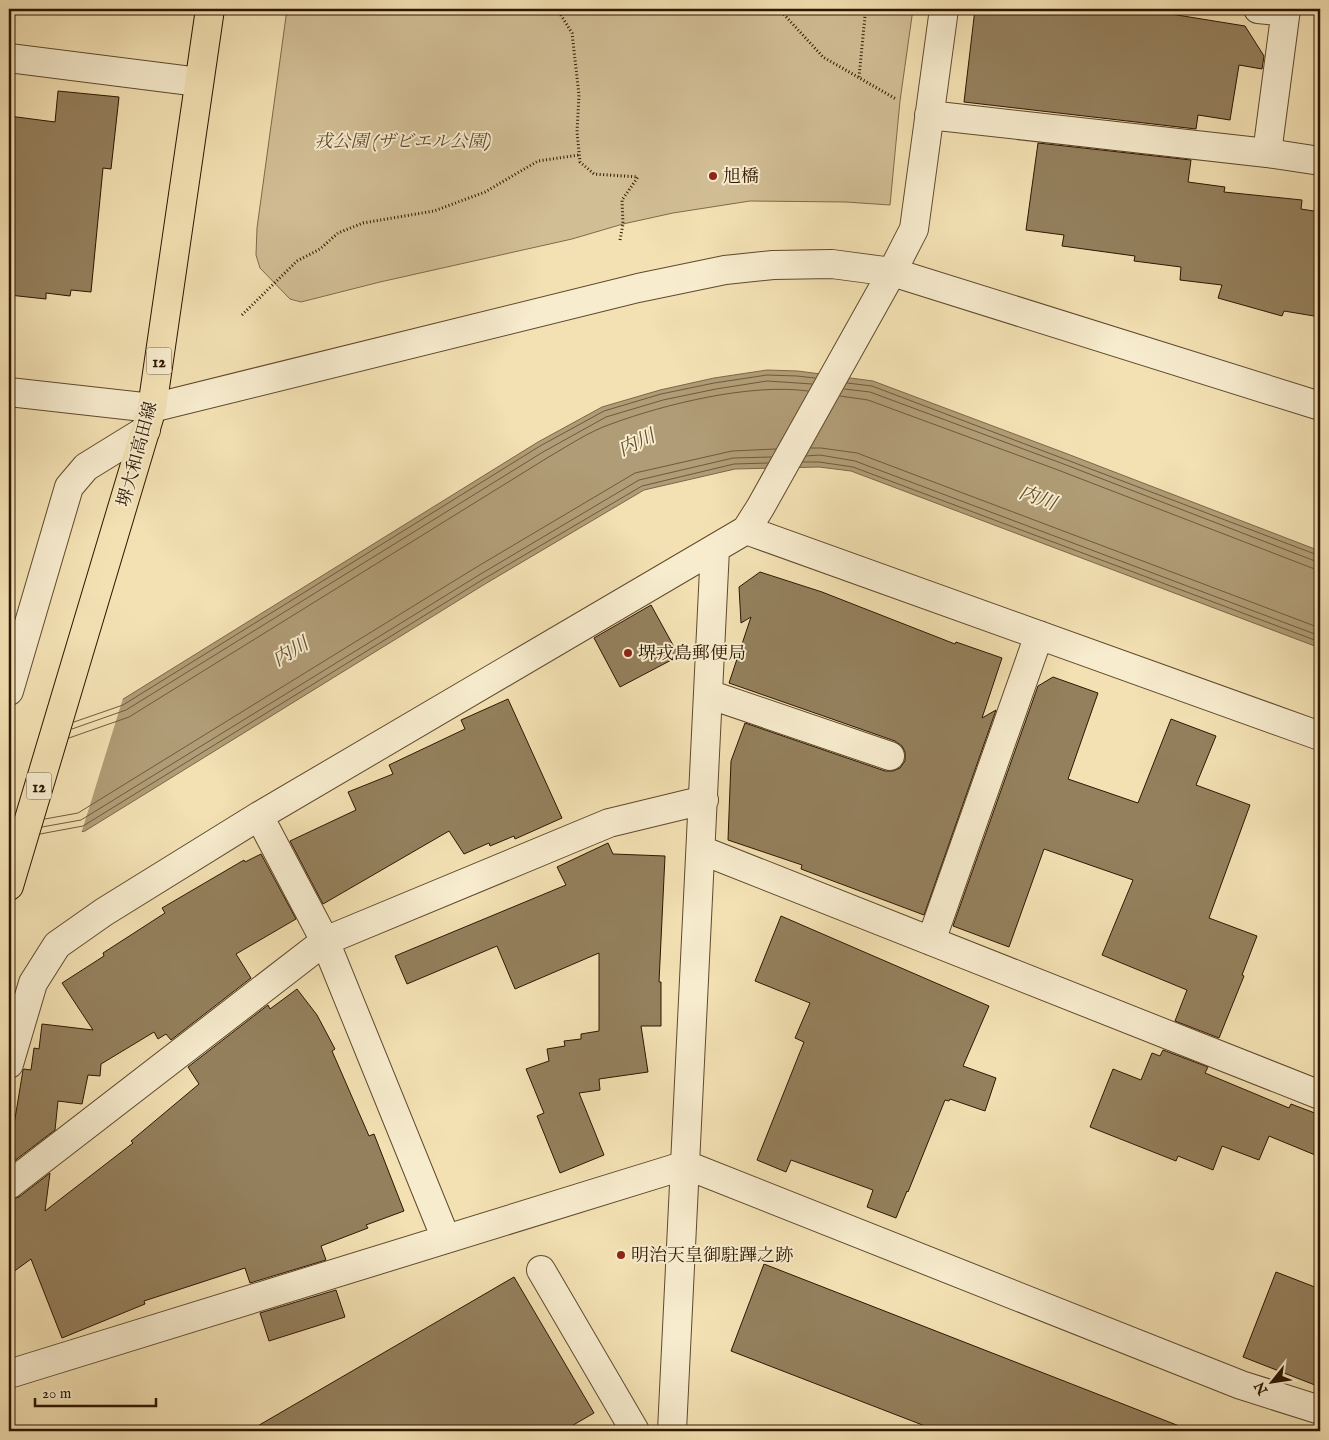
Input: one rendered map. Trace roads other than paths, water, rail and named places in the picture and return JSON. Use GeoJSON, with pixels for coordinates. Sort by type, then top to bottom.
{"type":"FeatureCollection","features":[{"type":"Feature","properties":{"kind":"main road","name":"堺大和高田線"},"geometry":{"type":"LineString","coordinates":[[11,877],[149,419],[210,9]]}},
{"type":"Feature","properties":{"kind":"street"},"geometry":{"type":"LineString","coordinates":[[9,1064],[33,983],[57,945],[104,912],[259,816],[715,549],[753,519],[892,272],[914,229],[944,9]]}},
{"type":"Feature","properties":{"kind":"street"},"geometry":{"type":"LineString","coordinates":[[1258,9],[1286,11],[1268,153]]}},
{"type":"Feature","properties":{"kind":"street"},"geometry":{"type":"LineString","coordinates":[[9,58],[200,82]]}},
{"type":"Feature","properties":{"kind":"street"},"geometry":{"type":"LineString","coordinates":[[929,115],[1268,153],[1320,161]]}},
{"type":"Feature","properties":{"kind":"street"},"geometry":{"type":"LineString","coordinates":[[9,691],[69,488],[86,467],[149,419],[638,288],[725,270],[772,265],[832,264],[892,272],[1320,406]]}},
{"type":"Feature","properties":{"kind":"street"},"geometry":{"type":"LineString","coordinates":[[9,392],[149,419]]}},
{"type":"Feature","properties":{"kind":"street"},"geometry":{"type":"LineString","coordinates":[[753,519],[1039,635],[1320,736]]}},
{"type":"Feature","properties":{"kind":"street"},"geometry":{"type":"LineString","coordinates":[[672,1431],[715,549]]}},
{"type":"Feature","properties":{"kind":"street"},"geometry":{"type":"LineString","coordinates":[[931,941],[1039,635]]}},
{"type":"Feature","properties":{"kind":"street"},"geometry":{"type":"LineString","coordinates":[[708,694],[890,756]]}},
{"type":"Feature","properties":{"kind":"street"},"geometry":{"type":"LineString","coordinates":[[9,1185],[325,941],[609,823],[704,800]]}},
{"type":"Feature","properties":{"kind":"street"},"geometry":{"type":"LineString","coordinates":[[259,816],[325,941],[446,1239]]}},
{"type":"Feature","properties":{"kind":"street"},"geometry":{"type":"LineString","coordinates":[[701,850],[1320,1095]]}},
{"type":"Feature","properties":{"kind":"street"},"geometry":{"type":"LineString","coordinates":[[9,1374],[686,1165],[1241,1385],[1320,1410]]}},
{"type":"Feature","properties":{"kind":"street"},"geometry":{"type":"LineString","coordinates":[[541,1270],[635,1431]]}},
{"type":"Feature","properties":{"kind":"water","name":"内川"},"geometry":{"type":"Polygon","coordinates":[[[767,370],[798,371],[873,381],[1320,551],[1320,648],[851,471],[819,467],[735,469],[644,490],[485,584],[85,831],[9,844],[120,701],[538,442],[602,407],[660,390],[714,378],[767,370]]]}},
{"type":"Feature","properties":{"kind":"place","name":"旭橋"},"geometry":{"type":"Point","coordinates":[713,176]}},
{"type":"Feature","properties":{"kind":"place","name":"堺戎島郵便局"},"geometry":{"type":"Point","coordinates":[628,653]}},
{"type":"Feature","properties":{"kind":"place","name":"明治天皇御駐蹕之跡"},"geometry":{"type":"Point","coordinates":[621,1255]}},
{"type":"Feature","properties":{"kind":"park label","name":"戎公園 (ザビエル公園)"},"geometry":{"type":"Point","coordinates":[403,141]}}]}
